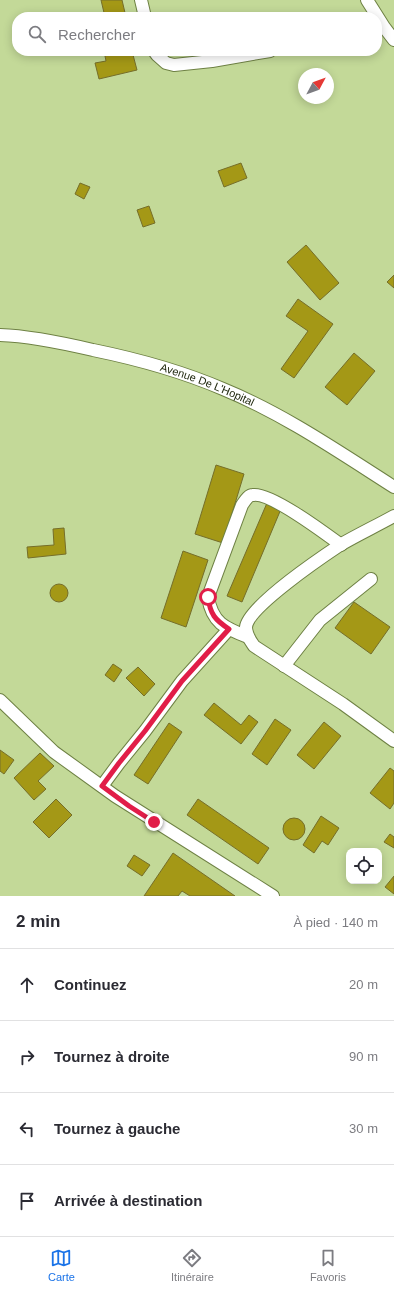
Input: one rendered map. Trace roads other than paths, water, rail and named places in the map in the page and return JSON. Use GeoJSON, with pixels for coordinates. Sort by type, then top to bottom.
{"type":"FeatureCollection","features":[{"type":"Feature","properties":{"kind":"street"},"geometry":{"type":"LineString","coordinates":[[141,0],[144,12]]}},
{"type":"Feature","properties":{"kind":"street"},"geometry":{"type":"LineString","coordinates":[[367,0],[373,12]]}},
{"type":"Feature","properties":{"kind":"street"},"geometry":{"type":"LineString","coordinates":[[382,30],[394,40]]}},
{"type":"Feature","properties":{"kind":"street"},"geometry":{"type":"LineString","coordinates":[[158,56],[166,64],[174,65],[241,56]]}},
{"type":"Feature","properties":{"kind":"street","name":"Avenue De L'Hopital"},"geometry":{"type":"LineString","coordinates":[[0,335],[67,344],[136,359],[191,376],[225,389],[299,428],[394,487]]}},
{"type":"Feature","properties":{"kind":"street"},"geometry":{"type":"LineString","coordinates":[[248,637],[229,629],[213,616],[208,597],[242,505],[251,495],[266,498],[296,513],[340,545]]}},
{"type":"Feature","properties":{"kind":"street"},"geometry":{"type":"LineString","coordinates":[[394,516],[340,545],[279,589],[255,613],[246,626],[248,637],[254,646],[343,704],[394,742]]}},
{"type":"Feature","properties":{"kind":"street"},"geometry":{"type":"LineString","coordinates":[[284,666],[320,620],[371,579]]}},
{"type":"Feature","properties":{"kind":"street"},"geometry":{"type":"LineString","coordinates":[[102,786],[182,681],[229,629]]}},
{"type":"Feature","properties":{"kind":"street"},"geometry":{"type":"LineString","coordinates":[[0,700],[54,752],[129,806],[273,896]]}}]}
